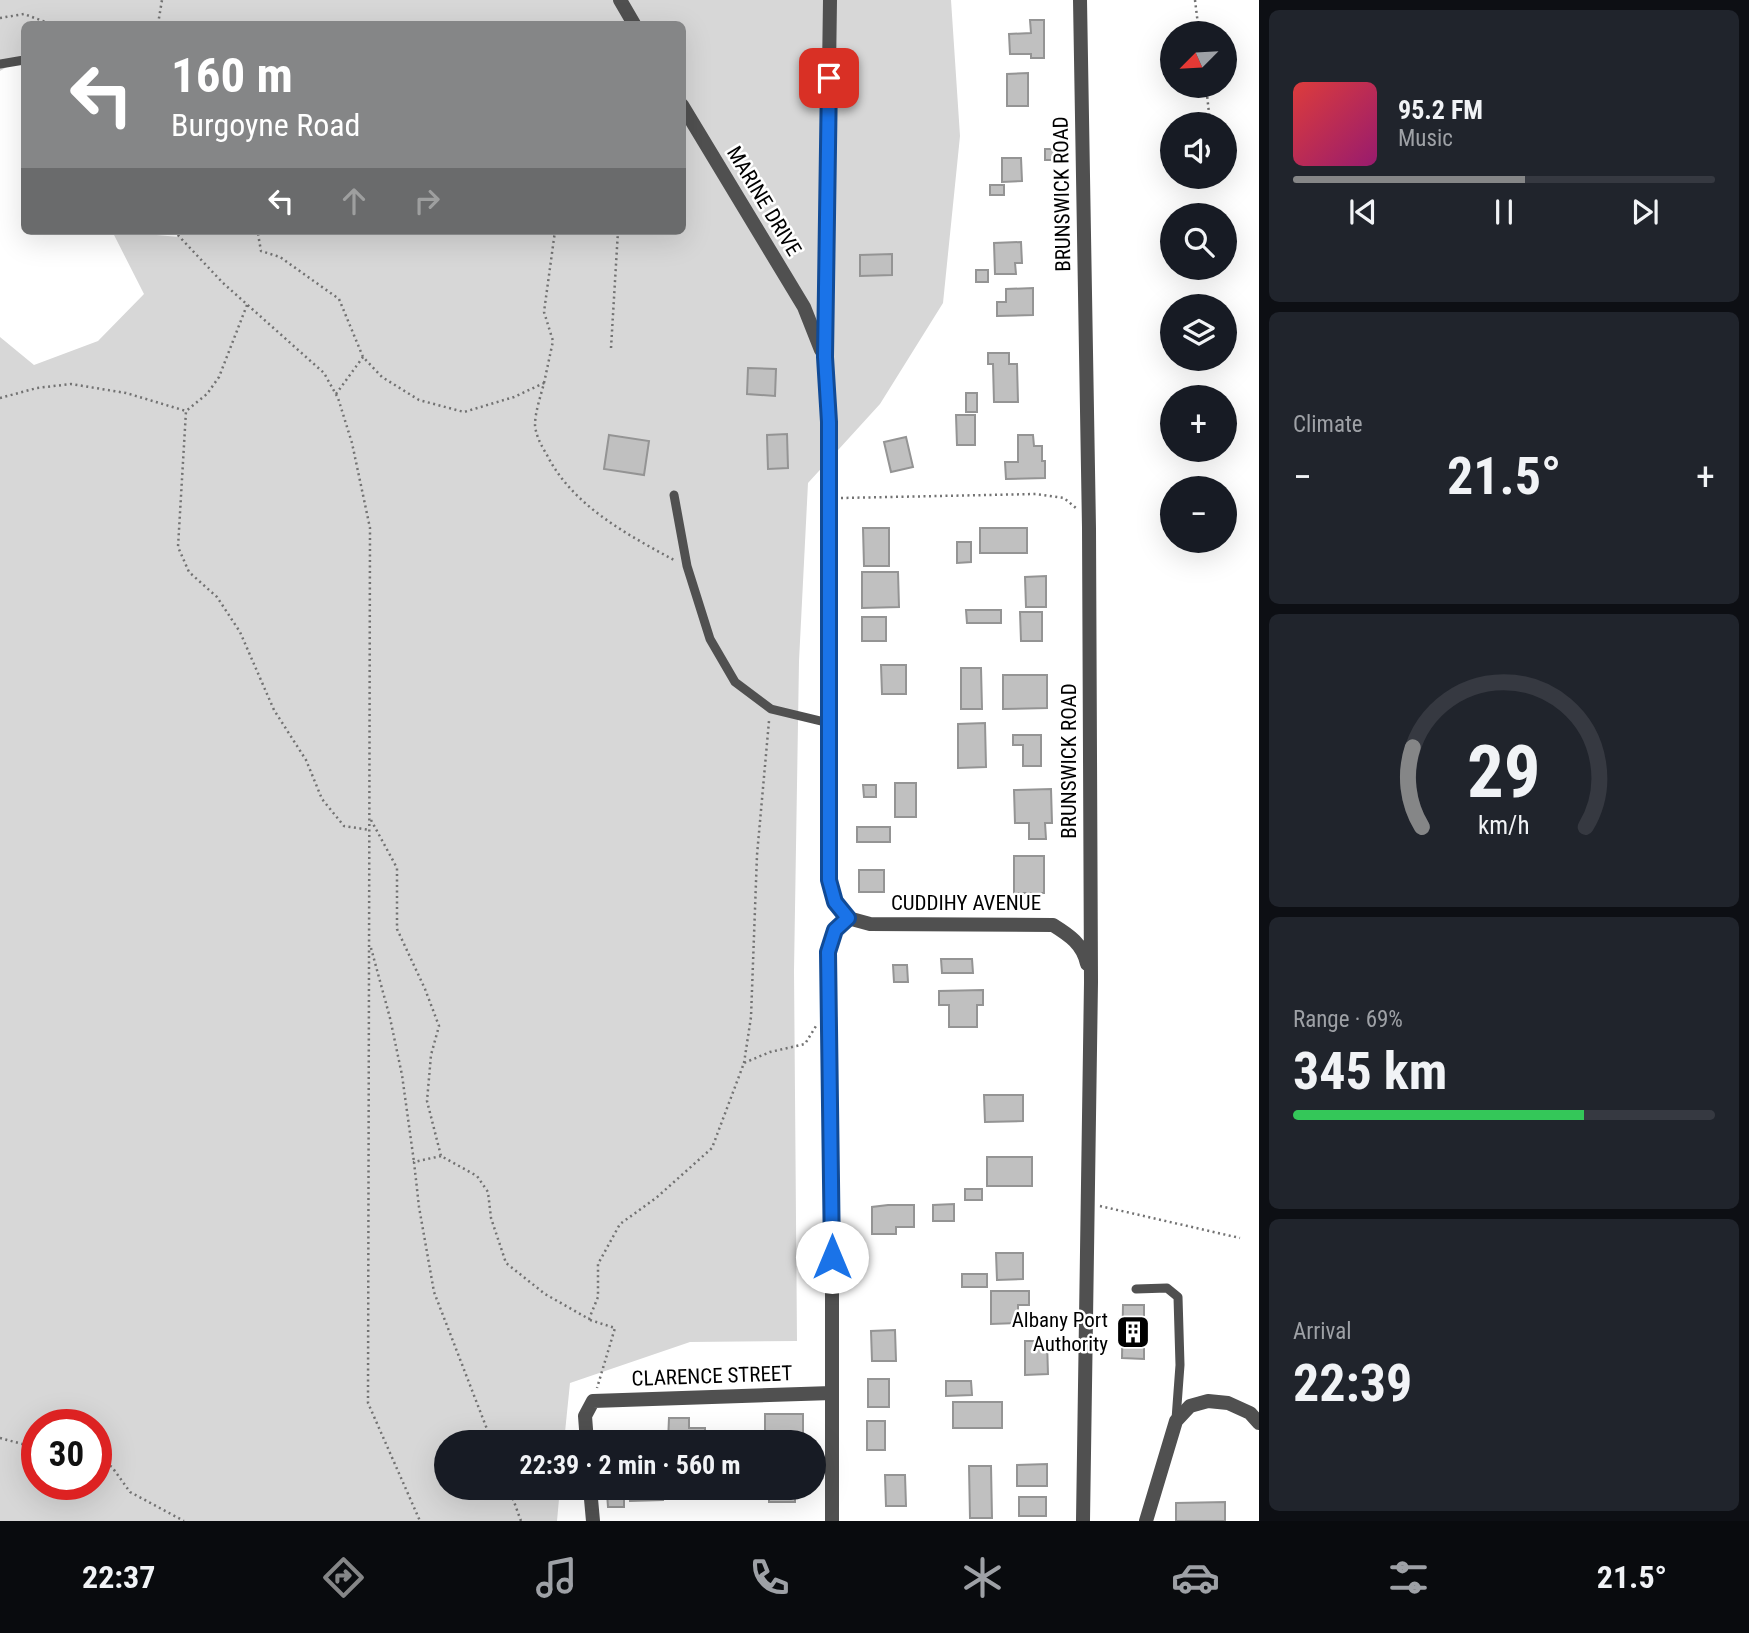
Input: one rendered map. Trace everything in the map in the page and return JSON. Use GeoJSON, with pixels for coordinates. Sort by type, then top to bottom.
{"type":"FeatureCollection","features":[{"type":"Feature","properties":{"kind":"street"},"geometry":{"type":"LineString","coordinates":[[620,0],[632,21]]}},
{"type":"Feature","properties":{"kind":"street"},"geometry":{"type":"LineString","coordinates":[[830,0],[825,357],[829,422],[829,880],[835,902],[848,918],[835,930],[828,952],[832,1521]]}},
{"type":"Feature","properties":{"kind":"street","name":"BRUNSWICK ROAD"},"geometry":{"type":"LineString","coordinates":[[1080,0],[1089,528],[1091,982],[1083,1521]]}},
{"type":"Feature","properties":{"kind":"street","name":"MARINE DRIVE"},"geometry":{"type":"LineString","coordinates":[[686,112],[804,307],[825,357]]}},
{"type":"Feature","properties":{"kind":"street","name":"CUDDIHY AVENUE"},"geometry":{"type":"LineString","coordinates":[[848,918],[870,924],[1054,925],[1072,937],[1085,953],[1091,982]]}},
{"type":"Feature","properties":{"kind":"street","name":"CLARENCE STREET"},"geometry":{"type":"LineString","coordinates":[[593,1401],[832,1393]]}},
{"type":"Feature","properties":{"kind":"street"},"geometry":{"type":"LineString","coordinates":[[586,1430],[585,1416],[593,1401]]}},
{"type":"Feature","properties":{"kind":"street"},"geometry":{"type":"LineString","coordinates":[[1146,1521],[1176,1421],[1191,1406],[1208,1401],[1228,1403],[1250,1413],[1259,1423]]}},
{"type":"Feature","properties":{"kind":"street"},"geometry":{"type":"LineString","coordinates":[[591,1500],[593,1521]]}},
{"type":"Feature","properties":{"kind":"lane"},"geometry":{"type":"LineString","coordinates":[[0,64],[21,60]]}},
{"type":"Feature","properties":{"kind":"lane"},"geometry":{"type":"LineString","coordinates":[[674,495],[687,566],[710,639],[736,682],[771,709],[829,723]]}},
{"type":"Feature","properties":{"kind":"lane"},"geometry":{"type":"LineString","coordinates":[[1136,1289],[1167,1288],[1178,1297],[1180,1366],[1176,1421]]}},
{"type":"Feature","properties":{"kind":"path"},"geometry":{"type":"LineString","coordinates":[[158,21],[162,0]]}},
{"type":"Feature","properties":{"kind":"path"},"geometry":{"type":"LineString","coordinates":[[1195,0],[1198,21]]}},
{"type":"Feature","properties":{"kind":"path"},"geometry":{"type":"LineString","coordinates":[[0,18],[24,14],[43,21]]}},
{"type":"Feature","properties":{"kind":"path"},"geometry":{"type":"LineString","coordinates":[[178,235],[223,283],[324,373],[336,394],[352,443],[370,528],[368,1403],[420,1521]]}},
{"type":"Feature","properties":{"kind":"path"},"geometry":{"type":"LineString","coordinates":[[258,235],[261,251],[281,257],[339,299],[363,357],[382,377],[419,401],[464,412],[514,397],[544,383]]}},
{"type":"Feature","properties":{"kind":"path"},"geometry":{"type":"LineString","coordinates":[[554,235],[544,312],[553,341],[535,423],[538,439],[557,476],[583,501],[629,535],[687,566]]}},
{"type":"Feature","properties":{"kind":"path"},"geometry":{"type":"LineString","coordinates":[[611,348],[618,235]]}},
{"type":"Feature","properties":{"kind":"path"},"geometry":{"type":"LineString","coordinates":[[247,305],[219,377],[207,394],[186,411],[178,547],[189,572],[217,597],[240,632],[274,710],[306,760],[322,799],[344,826],[370,830]]}},
{"type":"Feature","properties":{"kind":"path"},"geometry":{"type":"LineString","coordinates":[[336,394],[363,357]]}},
{"type":"Feature","properties":{"kind":"path"},"geometry":{"type":"LineString","coordinates":[[0,398],[37,388],[71,384],[126,393],[186,411]]}},
{"type":"Feature","properties":{"kind":"path"},"geometry":{"type":"LineString","coordinates":[[834,498],[1036,494],[1064,498],[1080,511],[1089,528]]}},
{"type":"Feature","properties":{"kind":"path"},"geometry":{"type":"LineString","coordinates":[[589,1319],[598,1297],[598,1264],[620,1224],[656,1198],[712,1148],[744,1063],[751,1017],[757,855],[766,734],[771,709]]}},
{"type":"Feature","properties":{"kind":"path"},"geometry":{"type":"LineString","coordinates":[[370,817],[397,868],[397,929],[439,1026],[431,1055],[427,1101],[441,1156]]}},
{"type":"Feature","properties":{"kind":"path"},"geometry":{"type":"LineString","coordinates":[[370,945],[402,1075],[420,1218],[434,1292],[487,1430]]}},
{"type":"Feature","properties":{"kind":"path"},"geometry":{"type":"LineString","coordinates":[[744,1063],[770,1052],[804,1044],[816,1027]]}},
{"type":"Feature","properties":{"kind":"path"},"geometry":{"type":"LineString","coordinates":[[414,1162],[441,1156],[477,1176],[488,1192],[491,1218],[506,1263],[545,1294],[589,1319],[615,1328],[593,1401]]}},
{"type":"Feature","properties":{"kind":"path"},"geometry":{"type":"LineString","coordinates":[[1097,1205],[1240,1238]]}},
{"type":"Feature","properties":{"kind":"path"},"geometry":{"type":"LineString","coordinates":[[0,1438],[21,1444]]}},
{"type":"Feature","properties":{"kind":"path"},"geometry":{"type":"LineString","coordinates":[[112,1467],[130,1492],[184,1521]]}},
{"type":"Feature","properties":{"kind":"path"},"geometry":{"type":"LineString","coordinates":[[513,1500],[521,1521]]}},
{"type":"Feature","properties":{"kind":"shaded area"},"geometry":{"type":"Polygon","coordinates":[[[0,0],[951,0],[960,136],[943,303],[880,404],[808,483],[799,661],[794,971],[797,1341],[690,1342],[570,1383],[565,1430],[434,1430],[434,1500],[559,1500],[557,1521],[0,1521],[0,337],[34,365],[98,341],[144,294],[114,235],[686,235],[686,21],[21,21],[21,59],[0,71],[0,0]]]}},
{"type":"Feature","properties":{"kind":"building"},"geometry":{"type":"Polygon","coordinates":[[[1030,20],[1044,20],[1044,58],[1031,58],[1031,54],[1010,54],[1009,34],[1031,33],[1030,20]]]}},
{"type":"Feature","properties":{"kind":"building"},"geometry":{"type":"Polygon","coordinates":[[[1028,73],[1028,106],[1007,106],[1007,74],[1028,73]]]}},
{"type":"Feature","properties":{"kind":"building"},"geometry":{"type":"Polygon","coordinates":[[[1045,149],[1057,149],[1058,160],[1045,160],[1045,149]]]}},
{"type":"Feature","properties":{"kind":"building"},"geometry":{"type":"Polygon","coordinates":[[[1002,158],[1021,158],[1022,181],[1002,182],[1002,158]]]}},
{"type":"Feature","properties":{"kind":"building"},"geometry":{"type":"Polygon","coordinates":[[[990,185],[1004,185],[1004,195],[990,195],[990,185]]]}},
{"type":"Feature","properties":{"kind":"building"},"geometry":{"type":"Polygon","coordinates":[[[1021,242],[1022,263],[1015,263],[1016,274],[995,274],[994,243],[1021,242]]]}},
{"type":"Feature","properties":{"kind":"building"},"geometry":{"type":"Polygon","coordinates":[[[892,254],[892,275],[860,276],[860,255],[892,254]]]}},
{"type":"Feature","properties":{"kind":"building"},"geometry":{"type":"Polygon","coordinates":[[[976,270],[988,270],[988,282],[976,282],[976,270]]]}},
{"type":"Feature","properties":{"kind":"building"},"geometry":{"type":"Polygon","coordinates":[[[1033,288],[1033,315],[997,316],[997,302],[1006,302],[1006,289],[1033,288]]]}},
{"type":"Feature","properties":{"kind":"building"},"geometry":{"type":"Polygon","coordinates":[[[988,353],[1009,353],[1009,364],[1017,364],[1018,402],[994,402],[993,364],[988,364],[988,353]]]}},
{"type":"Feature","properties":{"kind":"building"},"geometry":{"type":"Polygon","coordinates":[[[748,368],[776,369],[775,396],[747,394],[748,368]]]}},
{"type":"Feature","properties":{"kind":"building"},"geometry":{"type":"Polygon","coordinates":[[[966,393],[977,393],[977,412],[966,412],[966,393]]]}},
{"type":"Feature","properties":{"kind":"building"},"geometry":{"type":"Polygon","coordinates":[[[956,415],[975,415],[975,445],[957,445],[956,415]]]}},
{"type":"Feature","properties":{"kind":"building"},"geometry":{"type":"Polygon","coordinates":[[[787,434],[788,468],[768,469],[767,435],[787,434]]]}},
{"type":"Feature","properties":{"kind":"building"},"geometry":{"type":"Polygon","coordinates":[[[609,435],[649,441],[644,475],[604,469],[609,435]]]}},
{"type":"Feature","properties":{"kind":"building"},"geometry":{"type":"Polygon","coordinates":[[[1018,435],[1033,435],[1034,446],[1042,446],[1045,478],[1006,479],[1005,462],[1018,462],[1018,435]]]}},
{"type":"Feature","properties":{"kind":"building"},"geometry":{"type":"Polygon","coordinates":[[[906,437],[913,467],[891,472],[884,442],[906,437]]]}},
{"type":"Feature","properties":{"kind":"building"},"geometry":{"type":"Polygon","coordinates":[[[863,528],[889,528],[889,566],[864,566],[863,528]]]}},
{"type":"Feature","properties":{"kind":"building"},"geometry":{"type":"Polygon","coordinates":[[[980,528],[1027,528],[1027,553],[980,553],[980,528]]]}},
{"type":"Feature","properties":{"kind":"building"},"geometry":{"type":"Polygon","coordinates":[[[957,542],[971,542],[971,562],[957,563],[957,542]]]}},
{"type":"Feature","properties":{"kind":"building"},"geometry":{"type":"Polygon","coordinates":[[[862,572],[898,572],[899,607],[862,608],[862,572]]]}},
{"type":"Feature","properties":{"kind":"building"},"geometry":{"type":"Polygon","coordinates":[[[1046,576],[1046,607],[1026,607],[1025,577],[1046,576]]]}},
{"type":"Feature","properties":{"kind":"building"},"geometry":{"type":"Polygon","coordinates":[[[966,610],[1001,610],[1001,623],[967,623],[966,610]]]}},
{"type":"Feature","properties":{"kind":"building"},"geometry":{"type":"Polygon","coordinates":[[[1020,612],[1042,612],[1042,641],[1021,641],[1020,612]]]}},
{"type":"Feature","properties":{"kind":"building"},"geometry":{"type":"Polygon","coordinates":[[[862,617],[886,617],[886,641],[862,641],[862,617]]]}},
{"type":"Feature","properties":{"kind":"building"},"geometry":{"type":"Polygon","coordinates":[[[881,665],[906,665],[906,694],[882,694],[881,665]]]}},
{"type":"Feature","properties":{"kind":"building"},"geometry":{"type":"Polygon","coordinates":[[[961,668],[981,668],[982,709],[961,709],[961,668]]]}},
{"type":"Feature","properties":{"kind":"building"},"geometry":{"type":"Polygon","coordinates":[[[1003,675],[1047,675],[1047,708],[1003,709],[1003,675]]]}},
{"type":"Feature","properties":{"kind":"building"},"geometry":{"type":"Polygon","coordinates":[[[985,723],[986,767],[958,768],[958,724],[985,723]]]}},
{"type":"Feature","properties":{"kind":"building"},"geometry":{"type":"Polygon","coordinates":[[[1013,735],[1041,735],[1041,766],[1023,766],[1023,745],[1013,745],[1013,735]]]}},
{"type":"Feature","properties":{"kind":"building"},"geometry":{"type":"Polygon","coordinates":[[[895,783],[916,783],[916,817],[895,817],[895,783]]]}},
{"type":"Feature","properties":{"kind":"building"},"geometry":{"type":"Polygon","coordinates":[[[863,785],[876,785],[876,797],[864,797],[863,785]]]}},
{"type":"Feature","properties":{"kind":"building"},"geometry":{"type":"Polygon","coordinates":[[[1051,789],[1052,823],[1045,823],[1046,839],[1029,839],[1029,823],[1015,823],[1014,790],[1051,789]]]}},
{"type":"Feature","properties":{"kind":"building"},"geometry":{"type":"Polygon","coordinates":[[[857,827],[890,827],[890,842],[857,842],[857,827]]]}},
{"type":"Feature","properties":{"kind":"building"},"geometry":{"type":"Polygon","coordinates":[[[1014,856],[1044,856],[1044,893],[1014,893],[1014,856]]]}},
{"type":"Feature","properties":{"kind":"building"},"geometry":{"type":"Polygon","coordinates":[[[859,870],[884,870],[884,892],[859,892],[859,870]]]}},
{"type":"Feature","properties":{"kind":"building"},"geometry":{"type":"Polygon","coordinates":[[[941,959],[972,959],[973,973],[942,973],[941,959]]]}},
{"type":"Feature","properties":{"kind":"building"},"geometry":{"type":"Polygon","coordinates":[[[893,965],[907,965],[908,982],[894,982],[893,965]]]}},
{"type":"Feature","properties":{"kind":"building"},"geometry":{"type":"Polygon","coordinates":[[[983,990],[983,1005],[977,1005],[977,1027],[949,1027],[949,1005],[939,1005],[939,991],[983,990]]]}},
{"type":"Feature","properties":{"kind":"building"},"geometry":{"type":"Polygon","coordinates":[[[984,1095],[1023,1095],[1023,1121],[985,1122],[984,1095]]]}},
{"type":"Feature","properties":{"kind":"building"},"geometry":{"type":"Polygon","coordinates":[[[987,1157],[1032,1157],[1032,1186],[987,1186],[987,1157]]]}},
{"type":"Feature","properties":{"kind":"building"},"geometry":{"type":"Polygon","coordinates":[[[965,1189],[982,1189],[982,1200],[965,1200],[965,1189]]]}},
{"type":"Feature","properties":{"kind":"building"},"geometry":{"type":"Polygon","coordinates":[[[954,1204],[954,1221],[933,1221],[933,1205],[954,1204]]]}},
{"type":"Feature","properties":{"kind":"building"},"geometry":{"type":"Polygon","coordinates":[[[914,1205],[914,1227],[896,1227],[896,1234],[872,1234],[872,1207],[914,1205]]]}},
{"type":"Feature","properties":{"kind":"building"},"geometry":{"type":"Polygon","coordinates":[[[996,1253],[1023,1253],[1023,1279],[997,1280],[996,1253]]]}},
{"type":"Feature","properties":{"kind":"building"},"geometry":{"type":"Polygon","coordinates":[[[962,1274],[987,1274],[987,1287],[962,1287],[962,1274]]]}},
{"type":"Feature","properties":{"kind":"building"},"geometry":{"type":"Polygon","coordinates":[[[991,1291],[1029,1291],[1029,1305],[1018,1305],[1018,1323],[991,1324],[991,1291]]]}},
{"type":"Feature","properties":{"kind":"building","name":"Albany Port Authority"},"geometry":{"type":"Polygon","coordinates":[[[1123,1305],[1144,1305],[1144,1359],[1122,1358],[1123,1305]]]}},
{"type":"Feature","properties":{"kind":"building"},"geometry":{"type":"Polygon","coordinates":[[[895,1330],[896,1361],[872,1361],[871,1331],[895,1330]]]}},
{"type":"Feature","properties":{"kind":"building"},"geometry":{"type":"Polygon","coordinates":[[[1025,1341],[1047,1341],[1048,1374],[1025,1375],[1025,1341]]]}},
{"type":"Feature","properties":{"kind":"building"},"geometry":{"type":"Polygon","coordinates":[[[868,1379],[889,1379],[889,1407],[868,1407],[868,1379]]]}},
{"type":"Feature","properties":{"kind":"building"},"geometry":{"type":"Polygon","coordinates":[[[946,1381],[971,1381],[972,1395],[946,1396],[946,1381]]]}},
{"type":"Feature","properties":{"kind":"building"},"geometry":{"type":"Polygon","coordinates":[[[953,1402],[1002,1402],[1002,1428],[953,1428],[953,1402]]]}},
{"type":"Feature","properties":{"kind":"building"},"geometry":{"type":"Polygon","coordinates":[[[765,1414],[803,1414],[803,1430],[765,1430],[765,1414]]]}},
{"type":"Feature","properties":{"kind":"building"},"geometry":{"type":"Polygon","coordinates":[[[669,1418],[689,1418],[689,1428],[705,1428],[705,1430],[668,1430],[669,1418]]]}},
{"type":"Feature","properties":{"kind":"building"},"geometry":{"type":"Polygon","coordinates":[[[867,1421],[885,1421],[885,1450],[867,1450],[867,1421]]]}},
{"type":"Feature","properties":{"kind":"building"},"geometry":{"type":"Polygon","coordinates":[[[1047,1464],[1047,1486],[1017,1486],[1017,1465],[1047,1464]]]}},
{"type":"Feature","properties":{"kind":"building"},"geometry":{"type":"Polygon","coordinates":[[[969,1466],[991,1466],[992,1518],[970,1518],[969,1466]]]}},
{"type":"Feature","properties":{"kind":"building"},"geometry":{"type":"Polygon","coordinates":[[[885,1475],[905,1475],[906,1506],[886,1506],[885,1475]]]}},
{"type":"Feature","properties":{"kind":"building"},"geometry":{"type":"Polygon","coordinates":[[[1019,1497],[1046,1497],[1046,1516],[1019,1516],[1019,1497]]]}},
{"type":"Feature","properties":{"kind":"building"},"geometry":{"type":"Polygon","coordinates":[[[608,1500],[624,1500],[624,1507],[608,1507],[608,1500]]]}},
{"type":"Feature","properties":{"kind":"building"},"geometry":{"type":"Polygon","coordinates":[[[769,1500],[795,1500],[795,1502],[769,1500]]]}},
{"type":"Feature","properties":{"kind":"building"},"geometry":{"type":"Polygon","coordinates":[[[1225,1502],[1225,1521],[1176,1521],[1176,1503],[1225,1502]]]}},
{"type":"Feature","properties":{"kind":"place","name":"Albany Port Authority"},"geometry":{"type":"Point","coordinates":[1133,1332]}},
{"type":"Feature","properties":{"kind":"route"},"geometry":{"type":"LineString","coordinates":[[829,78],[825,357],[830,498],[829,880],[835,902],[848,918],[835,930],[828,952],[832,1257]]}}]}
